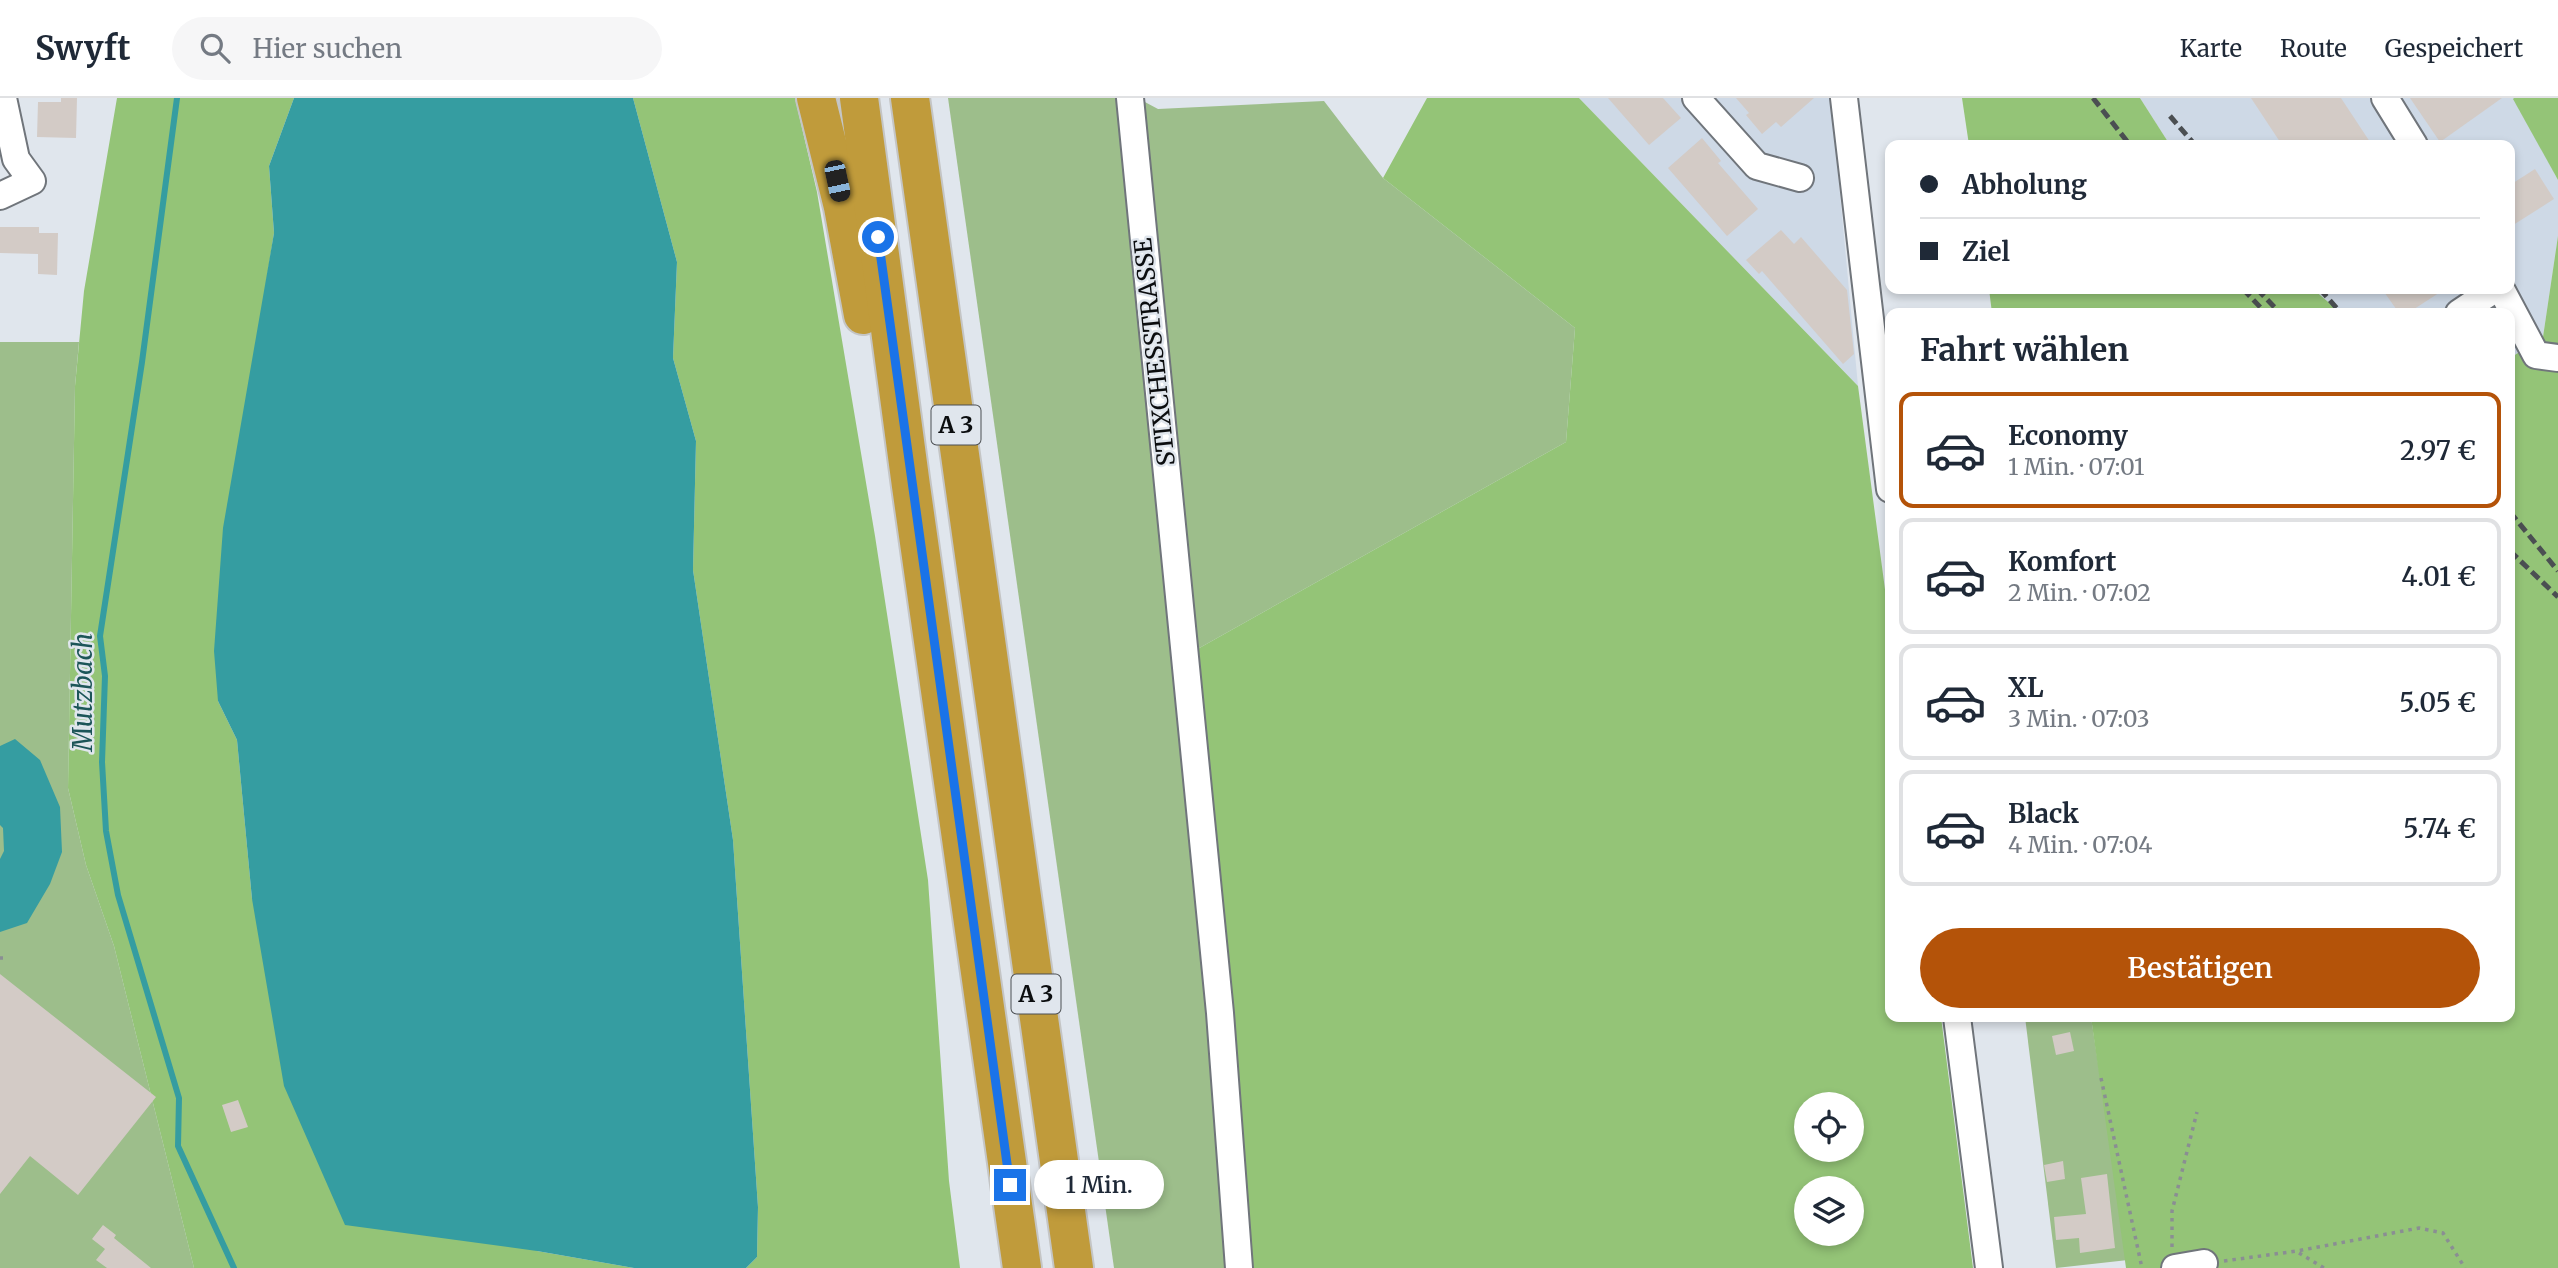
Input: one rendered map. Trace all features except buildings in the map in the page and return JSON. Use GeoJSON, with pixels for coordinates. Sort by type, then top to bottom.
{"type":"FeatureCollection","features":[{"type":"Feature","properties":{"kind":"highway"},"geometry":{"type":"LineString","coordinates":[[816,98],[831,154],[857,279],[881,434],[911,486]]}},
{"type":"Feature","properties":{"kind":"highway","name":"A 3"},"geometry":{"type":"LineString","coordinates":[[859,98],[1022,1268]]}},
{"type":"Feature","properties":{"kind":"highway","name":"A 3"},"geometry":{"type":"LineString","coordinates":[[915,108],[1074,1268]]}},
{"type":"Feature","properties":{"kind":"street"},"geometry":{"type":"LineString","coordinates":[[0,196],[32,181],[16,159],[4,98]]}},
{"type":"Feature","properties":{"kind":"street","name":"STIXCHESSTRASSE"},"geometry":{"type":"LineString","coordinates":[[1130,98],[1220,1013],[1239,1268]]}},
{"type":"Feature","properties":{"kind":"street"},"geometry":{"type":"LineString","coordinates":[[1696,98],[1757,166],[1800,178]]}},
{"type":"Feature","properties":{"kind":"street"},"geometry":{"type":"LineString","coordinates":[[1844,98],[1885,446]]}},
{"type":"Feature","properties":{"kind":"street"},"geometry":{"type":"LineString","coordinates":[[2385,98],[2411,140]]}},
{"type":"Feature","properties":{"kind":"street"},"geometry":{"type":"LineString","coordinates":[[2466,308],[2488,294]]}},
{"type":"Feature","properties":{"kind":"street"},"geometry":{"type":"LineString","coordinates":[[2515,315],[2536,355],[2558,358]]}},
{"type":"Feature","properties":{"kind":"street"},"geometry":{"type":"LineString","coordinates":[[1958,1022],[1989,1268]]}},
{"type":"Feature","properties":{"kind":"street"},"geometry":{"type":"LineString","coordinates":[[2174,1262],[2204,1264]]}},
{"type":"Feature","properties":{"kind":"path"},"geometry":{"type":"LineString","coordinates":[[2101,1078],[2142,1268]]}},
{"type":"Feature","properties":{"kind":"path"},"geometry":{"type":"LineString","coordinates":[[2174,1262],[2172,1212],[2197,1112]]}},
{"type":"Feature","properties":{"kind":"path"},"geometry":{"type":"LineString","coordinates":[[2204,1264],[2297,1251],[2419,1228],[2443,1233],[2465,1268]]}},
{"type":"Feature","properties":{"kind":"path"},"geometry":{"type":"LineString","coordinates":[[2297,1251],[2324,1268]]}},
{"type":"Feature","properties":{"kind":"shaded area"},"geometry":{"type":"Polygon","coordinates":[[[1579,98],[1831,98],[1858,386],[1579,98]]]}},
{"type":"Feature","properties":{"kind":"shaded area"},"geometry":{"type":"Polygon","coordinates":[[[2140,98],[2514,98],[2558,180],[2558,236],[2543,337],[2515,355],[2515,308],[2335,308],[2319,294],[2515,294],[2515,140],[2167,140],[2140,98]]]}},
{"type":"Feature","properties":{"kind":"green space"},"geometry":{"type":"Polygon","coordinates":[[[117,98],[294,98],[269,166],[274,233],[262,309],[218,701],[237,740],[252,899],[537,1251],[634,1268],[194,1268],[114,946],[86,865],[68,788],[75,386],[84,291],[117,98]]]}},
{"type":"Feature","properties":{"kind":"green space"},"geometry":{"type":"Polygon","coordinates":[[[633,98],[795,98],[817,192],[875,536],[928,880],[949,1181],[960,1268],[746,1268],[757,1257],[758,1207],[733,840],[693,570],[696,441],[673,358],[677,262],[633,98]]]}},
{"type":"Feature","properties":{"kind":"green space"},"geometry":{"type":"Polygon","coordinates":[[[948,98],[1125,98],[1233,1268],[1114,1268],[948,98]]]}},
{"type":"Feature","properties":{"kind":"green space"},"geometry":{"type":"Polygon","coordinates":[[[1427,98],[1579,98],[1858,386],[1885,589],[1885,1022],[1942,1022],[1973,1268],[1245,1268],[1194,651],[1566,442],[1575,328],[1383,178],[1427,98]]]}},
{"type":"Feature","properties":{"kind":"green space"},"geometry":{"type":"Polygon","coordinates":[[[1962,98],[2140,98],[2167,140],[1968,140],[1962,98]]]}},
{"type":"Feature","properties":{"kind":"green space"},"geometry":{"type":"Polygon","coordinates":[[[2558,98],[2558,180],[2513,99],[2558,98]]]}},
{"type":"Feature","properties":{"kind":"green space"},"geometry":{"type":"Polygon","coordinates":[[[1143,101],[1158,109],[1324,101],[1383,178],[1575,328],[1566,442],[1194,651],[1143,101]]]}},
{"type":"Feature","properties":{"kind":"green space"},"geometry":{"type":"Polygon","coordinates":[[[2558,236],[2558,1268],[2126,1268],[2092,1022],[2515,1022],[2515,355],[2543,337],[2558,236]]]}},
{"type":"Feature","properties":{"kind":"green space"},"geometry":{"type":"Polygon","coordinates":[[[1990,294],[2319,294],[2335,308],[1991,308],[1990,294]]]}},
{"type":"Feature","properties":{"kind":"green space"},"geometry":{"type":"Polygon","coordinates":[[[0,342],[79,342],[75,386],[68,788],[86,865],[114,946],[194,1268],[0,1268],[0,342]]]}},
{"type":"Feature","properties":{"kind":"green space"},"geometry":{"type":"Polygon","coordinates":[[[2026,1022],[2092,1022],[2128,1260],[2056,1268],[2026,1022]]]}},
{"type":"Feature","properties":{"kind":"water"},"geometry":{"type":"Polygon","coordinates":[[[294,98],[633,98],[677,262],[673,358],[696,441],[693,570],[733,840],[758,1207],[757,1257],[746,1268],[634,1268],[537,1251],[345,1225],[284,1086],[252,899],[237,740],[218,701],[214,651],[223,528],[274,233],[269,166],[294,98]]]}},
{"type":"Feature","properties":{"kind":"water"},"geometry":{"type":"Polygon","coordinates":[[[15,739],[40,760],[60,807],[62,852],[50,884],[27,923],[0,932],[0,859],[4,851],[3,828],[0,825],[0,746],[15,739]]]}},
{"type":"Feature","properties":{"kind":"waterway","name":"Mutzbach"},"geometry":{"type":"LineString","coordinates":[[177,98],[142,362],[100,636],[105,676],[102,762],[106,831],[118,895],[179,1098],[178,1146],[234,1268]]}},
{"type":"Feature","properties":{"kind":"railway"},"geometry":{"type":"LineString","coordinates":[[2093,98],[2126,140]]}},
{"type":"Feature","properties":{"kind":"railway"},"geometry":{"type":"LineString","coordinates":[[2170,116],[2191,140]]}},
{"type":"Feature","properties":{"kind":"railway"},"geometry":{"type":"LineString","coordinates":[[2248,294],[2261,308]]}},
{"type":"Feature","properties":{"kind":"railway"},"geometry":{"type":"LineString","coordinates":[[2262,294],[2275,308]]}},
{"type":"Feature","properties":{"kind":"railway"},"geometry":{"type":"LineString","coordinates":[[2324,294],[2337,308]]}},
{"type":"Feature","properties":{"kind":"railway"},"geometry":{"type":"LineString","coordinates":[[2515,518],[2558,571]]}},
{"type":"Feature","properties":{"kind":"railway"},"geometry":{"type":"LineString","coordinates":[[2515,556],[2558,597]]}},
{"type":"Feature","properties":{"kind":"route"},"geometry":{"type":"LineString","coordinates":[[878,237],[1010,1185]]}}]}
